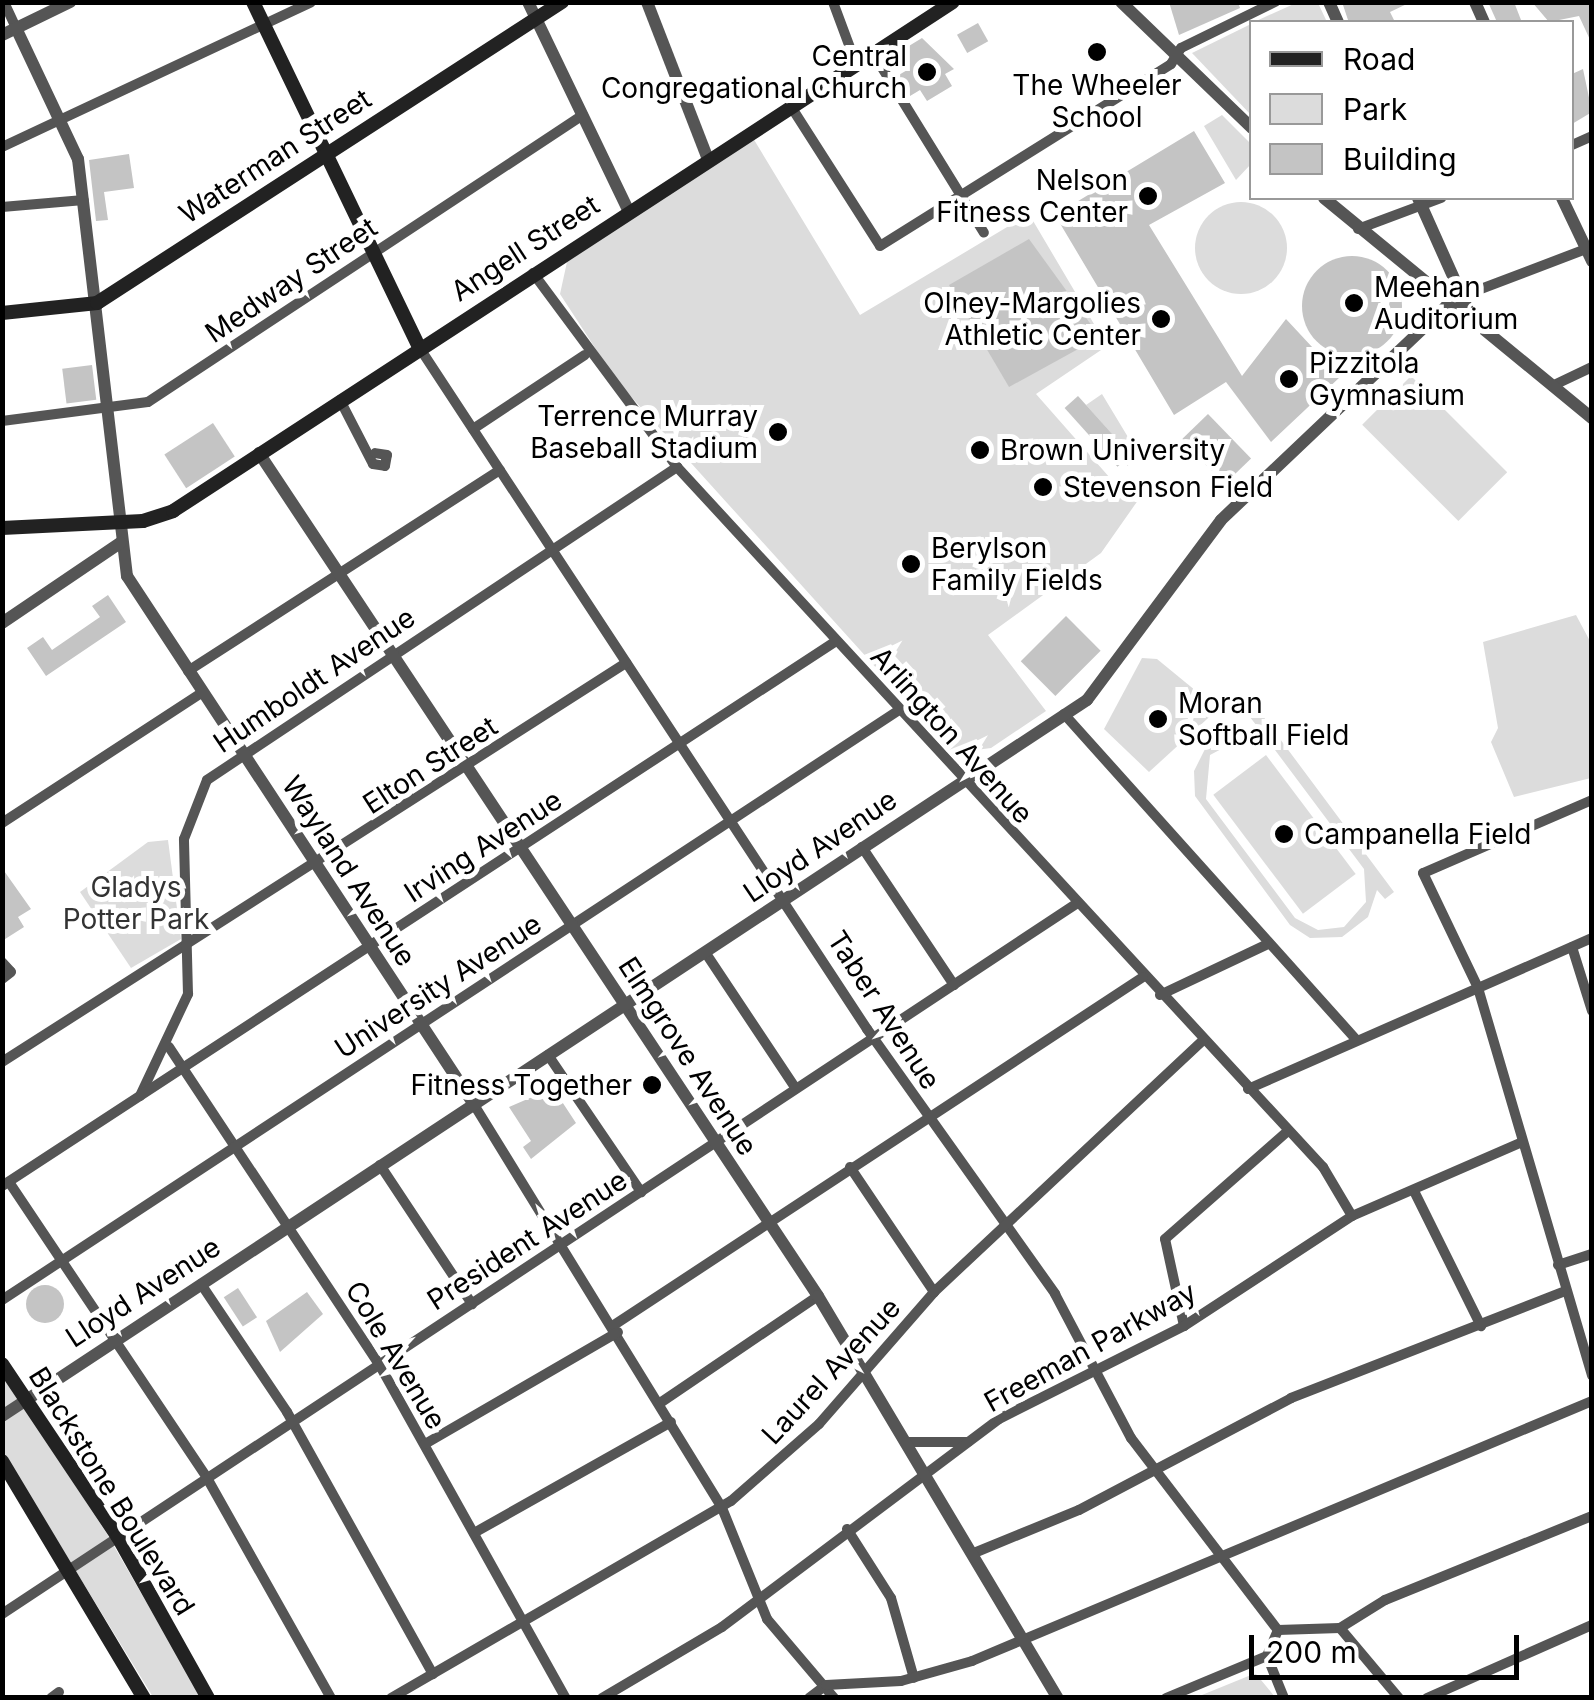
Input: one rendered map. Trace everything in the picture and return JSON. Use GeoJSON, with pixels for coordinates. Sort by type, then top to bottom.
{"type":"FeatureCollection","features":[{"type":"Feature","properties":{"kind":"main road"},"geometry":{"type":"LineString","coordinates":[[254,2],[420,347]]}},
{"type":"Feature","properties":{"kind":"main road","name":"Waterman Street"},"geometry":{"type":"LineString","coordinates":[[2,312],[97,303],[324,152],[562,2]]}},
{"type":"Feature","properties":{"kind":"main road","name":"Angell Street"},"geometry":{"type":"LineString","coordinates":[[2,528],[121,521],[166,514],[707,158],[953,2]]}},
{"type":"Feature","properties":{"kind":"main road","name":"Blackstone Boulevard"},"geometry":{"type":"LineString","coordinates":[[2,1364],[118,1537],[208,1698]]}},
{"type":"Feature","properties":{"kind":"main road"},"geometry":{"type":"LineString","coordinates":[[2,1461],[72,1568],[144,1698]]}},
{"type":"Feature","properties":{"kind":"street","name":"Wayland Avenue"},"geometry":{"type":"LineString","coordinates":[[4,2],[9,31],[60,121],[84,200],[121,521],[120,543],[130,582],[564,1242],[722,1508],[757,1600],[834,1698]]}},
{"type":"Feature","properties":{"kind":"street"},"geometry":{"type":"LineString","coordinates":[[9,31],[70,2]]}},
{"type":"Feature","properties":{"kind":"street"},"geometry":{"type":"LineString","coordinates":[[2,147],[311,2]]}},
{"type":"Feature","properties":{"kind":"street"},"geometry":{"type":"LineString","coordinates":[[528,2],[628,210]]}},
{"type":"Feature","properties":{"kind":"street"},"geometry":{"type":"LineString","coordinates":[[647,2],[707,158]]}},
{"type":"Feature","properties":{"kind":"street"},"geometry":{"type":"LineString","coordinates":[[833,2],[856,64]]}},
{"type":"Feature","properties":{"kind":"street"},"geometry":{"type":"LineString","coordinates":[[1121,2],[1249,125]]}},
{"type":"Feature","properties":{"kind":"street"},"geometry":{"type":"LineString","coordinates":[[790,105],[880,246],[1177,56],[1275,2]]}},
{"type":"Feature","properties":{"kind":"street"},"geometry":{"type":"LineString","coordinates":[[872,53],[984,233]]}},
{"type":"Feature","properties":{"kind":"street","name":"Medway Street"},"geometry":{"type":"LineString","coordinates":[[2,421],[109,412],[161,395],[583,115]]}},
{"type":"Feature","properties":{"kind":"street"},"geometry":{"type":"LineString","coordinates":[[2,208],[84,200]]}},
{"type":"Feature","properties":{"kind":"street"},"geometry":{"type":"LineString","coordinates":[[1326,200],[1592,418]]}},
{"type":"Feature","properties":{"kind":"street"},"geometry":{"type":"LineString","coordinates":[[1563,200],[1590,252]]}},
{"type":"Feature","properties":{"kind":"street"},"geometry":{"type":"LineString","coordinates":[[1358,230],[1420,201],[1474,324]]}},
{"type":"Feature","properties":{"kind":"street","name":"Lloyd Avenue"},"geometry":{"type":"LineString","coordinates":[[2,1416],[1094,694],[1221,520],[1449,304],[1463,295],[1590,252]]}},
{"type":"Feature","properties":{"kind":"street","name":"Arlington Avenue"},"geometry":{"type":"LineString","coordinates":[[533,272],[585,354],[677,467],[1333,1179],[1352,1216]]}},
{"type":"Feature","properties":{"kind":"street","name":"Taber Avenue"},"geometry":{"type":"LineString","coordinates":[[420,347],[874,1038],[1007,1229],[1156,1471],[1222,1562],[1278,1630]]}},
{"type":"Feature","properties":{"kind":"street"},"geometry":{"type":"LineString","coordinates":[[473,429],[585,354]]}},
{"type":"Feature","properties":{"kind":"street"},"geometry":{"type":"LineString","coordinates":[[1552,386],[1592,367]]}},
{"type":"Feature","properties":{"kind":"street"},"geometry":{"type":"LineString","coordinates":[[340,400],[376,453]]}},
{"type":"Feature","properties":{"kind":"street","name":"Elmgrove Avenue"},"geometry":{"type":"LineString","coordinates":[[260,452],[818,1296],[1058,1698]]}},
{"type":"Feature","properties":{"kind":"street","name":"Humboldt Avenue"},"geometry":{"type":"LineString","coordinates":[[139,1098],[169,1047],[193,946],[186,822],[207,780],[242,753],[677,467]]}},
{"type":"Feature","properties":{"kind":"street"},"geometry":{"type":"LineString","coordinates":[[188,671],[500,470]]}},
{"type":"Feature","properties":{"kind":"street"},"geometry":{"type":"LineString","coordinates":[[2,623],[120,543]]}},
{"type":"Feature","properties":{"kind":"street","name":"Irving Avenue"},"geometry":{"type":"LineString","coordinates":[[6,1184],[836,640]]}},
{"type":"Feature","properties":{"kind":"street","name":"Elton Street"},"geometry":{"type":"LineString","coordinates":[[2,1062],[193,946],[626,663]]}},
{"type":"Feature","properties":{"kind":"street"},"geometry":{"type":"LineString","coordinates":[[2,823],[202,692]]}},
{"type":"Feature","properties":{"kind":"street","name":"University Avenue"},"geometry":{"type":"LineString","coordinates":[[2,1300],[899,710]]}},
{"type":"Feature","properties":{"kind":"street"},"geometry":{"type":"LineString","coordinates":[[1064,714],[1356,1040]]}},
{"type":"Feature","properties":{"kind":"street"},"geometry":{"type":"LineString","coordinates":[[1592,800],[1424,873],[1478,988],[1566,1291],[1586,1337],[1592,1376]]}},
{"type":"Feature","properties":{"kind":"street"},"geometry":{"type":"LineString","coordinates":[[862,847],[954,985]]}},
{"type":"Feature","properties":{"kind":"street","name":"President Avenue"},"geometry":{"type":"LineString","coordinates":[[2,1614],[1076,904]]}},
{"type":"Feature","properties":{"kind":"street"},"geometry":{"type":"LineString","coordinates":[[1248,1090],[1592,938]]}},
{"type":"Feature","properties":{"kind":"street"},"geometry":{"type":"LineString","coordinates":[[1160,994],[1268,944]]}},
{"type":"Feature","properties":{"kind":"street"},"geometry":{"type":"LineString","coordinates":[[1572,946],[1592,1011]]}},
{"type":"Feature","properties":{"kind":"street"},"geometry":{"type":"LineString","coordinates":[[705,952],[796,1089]]}},
{"type":"Feature","properties":{"kind":"street"},"geometry":{"type":"LineString","coordinates":[[2,962],[10,972],[2,980]]}},
{"type":"Feature","properties":{"kind":"street"},"geometry":{"type":"LineString","coordinates":[[425,1444],[616,1328],[850,1167],[1143,977]]}},
{"type":"Feature","properties":{"kind":"street","name":"Laurel Avenue"},"geometry":{"type":"LineString","coordinates":[[391,1698],[722,1508],[866,1372],[934,1292],[1007,1229],[1203,1040]]}},
{"type":"Feature","properties":{"kind":"street","name":"Cole Avenue"},"geometry":{"type":"LineString","coordinates":[[169,1047],[379,1364],[566,1698]]}},
{"type":"Feature","properties":{"kind":"street"},"geometry":{"type":"LineString","coordinates":[[548,1054],[641,1192]]}},
{"type":"Feature","properties":{"kind":"street"},"geometry":{"type":"LineString","coordinates":[[1184,1326],[1165,1238],[1287,1132]]}},
{"type":"Feature","properties":{"kind":"street","name":"Freeman Parkway"},"geometry":{"type":"LineString","coordinates":[[602,1698],[757,1600],[847,1528],[969,1442],[1095,1367],[1184,1326],[1352,1216],[1522,1142]]}},
{"type":"Feature","properties":{"kind":"street"},"geometry":{"type":"LineString","coordinates":[[380,1166],[472,1304]]}},
{"type":"Feature","properties":{"kind":"street"},"geometry":{"type":"LineString","coordinates":[[850,1167],[934,1292]]}},
{"type":"Feature","properties":{"kind":"street"},"geometry":{"type":"LineString","coordinates":[[6,1184],[63,1261],[207,1478],[331,1698]]}},
{"type":"Feature","properties":{"kind":"street"},"geometry":{"type":"LineString","coordinates":[[1414,1191],[1481,1326]]}},
{"type":"Feature","properties":{"kind":"street"},"geometry":{"type":"LineString","coordinates":[[1558,1265],[1592,1254]]}},
{"type":"Feature","properties":{"kind":"street"},"geometry":{"type":"LineString","coordinates":[[201,1284],[292,1422],[433,1674]]}},
{"type":"Feature","properties":{"kind":"street"},"geometry":{"type":"LineString","coordinates":[[974,1553],[1156,1471],[1290,1398],[1566,1291]]}},
{"type":"Feature","properties":{"kind":"street"},"geometry":{"type":"LineString","coordinates":[[660,1403],[818,1296]]}},
{"type":"Feature","properties":{"kind":"street"},"geometry":{"type":"LineString","coordinates":[[809,1698],[826,1685],[914,1678],[1024,1638],[1118,1594],[1222,1562],[1359,1493],[1592,1401]]}},
{"type":"Feature","properties":{"kind":"street"},"geometry":{"type":"LineString","coordinates":[[474,1534],[671,1422]]}},
{"type":"Feature","properties":{"kind":"street"},"geometry":{"type":"LineString","coordinates":[[908,1442],[969,1442]]}},
{"type":"Feature","properties":{"kind":"street"},"geometry":{"type":"LineString","coordinates":[[1166,1698],[1267,1656],[1278,1630],[1340,1628],[1386,1600],[1592,1516]]}},
{"type":"Feature","properties":{"kind":"street"},"geometry":{"type":"LineString","coordinates":[[847,1528],[891,1598],[914,1678]]}},
{"type":"Feature","properties":{"kind":"street"},"geometry":{"type":"LineString","coordinates":[[1427,1698],[1592,1624]]}},
{"type":"Feature","properties":{"kind":"street"},"geometry":{"type":"LineString","coordinates":[[1340,1628],[1398,1698]]}},
{"type":"Feature","properties":{"kind":"street"},"geometry":{"type":"LineString","coordinates":[[1267,1656],[1284,1698]]}},
{"type":"Feature","properties":{"kind":"green space"},"geometry":{"type":"Polygon","coordinates":[[[1296,3],[1318,3],[1326,20],[1258,20],[1296,3]]]}},
{"type":"Feature","properties":{"kind":"green space"},"geometry":{"type":"Polygon","coordinates":[[[1249,25],[1249,113],[1192,53],[1249,25]]]}},
{"type":"Feature","properties":{"kind":"green space"},"geometry":{"type":"Polygon","coordinates":[[[1222,115],[1249,142],[1249,166],[1236,180],[1204,126],[1222,115]]]}},
{"type":"Feature","properties":{"kind":"green space"},"geometry":{"type":"Polygon","coordinates":[[[753,138],[860,315],[1029,214],[1107,346],[1036,394],[1125,495],[1141,496],[1101,553],[988,635],[1046,711],[991,748],[953,753],[616,380],[560,294],[567,262],[753,138]]]}},
{"type":"Feature","properties":{"kind":"green space"},"geometry":{"type":"Polygon","coordinates":[[[1241,202],[1259,205],[1274,215],[1284,230],[1284,266],[1274,281],[1259,291],[1241,294],[1223,291],[1208,281],[1198,266],[1195,248],[1198,230],[1208,215],[1223,205],[1241,202]]]}},
{"type":"Feature","properties":{"kind":"green space"},"geometry":{"type":"Polygon","coordinates":[[[1411,376],[1507,472],[1458,521],[1362,425],[1411,376]]]}},
{"type":"Feature","properties":{"kind":"green space"},"geometry":{"type":"Polygon","coordinates":[[[1102,394],[1140,457],[1127,466],[1130,454],[1086,405],[1102,394]]]}},
{"type":"Feature","properties":{"kind":"green space"},"geometry":{"type":"Polygon","coordinates":[[[1576,615],[1591,643],[1591,778],[1514,797],[1491,742],[1498,728],[1483,642],[1576,615]]]}},
{"type":"Feature","properties":{"kind":"green space","name":"Moran Softball Field"},"geometry":{"type":"Polygon","coordinates":[[[1142,658],[1157,659],[1218,709],[1149,772],[1104,729],[1142,658]]]}},
{"type":"Feature","properties":{"kind":"green space"},"geometry":{"type":"Polygon","coordinates":[[[1254,704],[1394,892],[1385,899],[1377,890],[1368,917],[1342,937],[1310,938],[1290,925],[1195,796],[1194,771],[1208,743],[1228,731],[1260,730],[1246,712],[1254,704]],[[1244,737],[1210,755],[1206,799],[1295,918],[1318,930],[1344,927],[1366,902],[1364,869],[1275,750],[1244,737]]]}},
{"type":"Feature","properties":{"kind":"green space","name":"Campanella Field"},"geometry":{"type":"Polygon","coordinates":[[[1266,755],[1356,874],[1303,914],[1213,795],[1266,755]]]}},
{"type":"Feature","properties":{"kind":"green space","name":"Gladys Potter Park"},"geometry":{"type":"Polygon","coordinates":[[[168,840],[181,939],[131,968],[80,892],[148,842],[168,840]]]}},
{"type":"Feature","properties":{"kind":"green space"},"geometry":{"type":"Polygon","coordinates":[[[2,1374],[107,1534],[201,1697],[153,1697],[3,1452],[2,1374]]]}},
{"type":"Feature","properties":{"kind":"green space"},"geometry":{"type":"Polygon","coordinates":[[[1256,1674],[1275,1697],[1197,1697],[1251,1675],[1256,1674]]]}},
{"type":"Feature","properties":{"kind":"building"},"geometry":{"type":"Polygon","coordinates":[[[1169,2],[1238,2],[1240,8],[1179,35],[1169,2]]]}},
{"type":"Feature","properties":{"kind":"building"},"geometry":{"type":"Polygon","coordinates":[[[1342,2],[1411,2],[1390,12],[1394,20],[1348,20],[1342,2]]]}},
{"type":"Feature","properties":{"kind":"building"},"geometry":{"type":"Polygon","coordinates":[[[1488,2],[1514,2],[1521,20],[1496,20],[1488,2]]]}},
{"type":"Feature","properties":{"kind":"building"},"geometry":{"type":"Polygon","coordinates":[[[1532,2],[1592,2],[1592,44],[1579,16],[1547,20],[1532,2]]]}},
{"type":"Feature","properties":{"kind":"building"},"geometry":{"type":"Polygon","coordinates":[[[978,23],[988,41],[967,53],[957,35],[978,23]]]}},
{"type":"Feature","properties":{"kind":"building","name":"Central Congregational Church"},"geometry":{"type":"Polygon","coordinates":[[[922,38],[954,69],[945,74],[952,86],[927,101],[920,90],[910,96],[897,76],[909,69],[899,52],[922,38]]]}},
{"type":"Feature","properties":{"kind":"building"},"geometry":{"type":"Polygon","coordinates":[[[1583,69],[1592,112],[1574,123],[1574,73],[1583,69]]]}},
{"type":"Feature","properties":{"kind":"building"},"geometry":{"type":"Polygon","coordinates":[[[1194,131],[1225,183],[1149,225],[1242,376],[1286,319],[1340,377],[1271,442],[1226,382],[1174,415],[1055,215],[1194,131]]]}},
{"type":"Feature","properties":{"kind":"building"},"geometry":{"type":"Polygon","coordinates":[[[129,154],[134,188],[104,192],[108,220],[96,221],[89,160],[129,154]]]}},
{"type":"Feature","properties":{"kind":"building"},"geometry":{"type":"Polygon","coordinates":[[[1029,239],[1100,337],[1009,387],[949,285],[1029,239]]]}},
{"type":"Feature","properties":{"kind":"building","name":"Meehan Auditorium"},"geometry":{"type":"Polygon","coordinates":[[[1352,256],[1371,260],[1388,270],[1398,287],[1402,306],[1398,325],[1388,342],[1371,352],[1352,356],[1333,352],[1316,342],[1306,325],[1302,306],[1306,287],[1316,270],[1333,260],[1352,256]]]}},
{"type":"Feature","properties":{"kind":"building"},"geometry":{"type":"Polygon","coordinates":[[[92,365],[96,400],[66,403],[62,369],[92,365]]]}},
{"type":"Feature","properties":{"kind":"building"},"geometry":{"type":"Polygon","coordinates":[[[1078,396],[1131,455],[1117,467],[1065,408],[1078,396]]]}},
{"type":"Feature","properties":{"kind":"building"},"geometry":{"type":"Polygon","coordinates":[[[1208,414],[1251,459],[1224,484],[1181,440],[1208,414]]]}},
{"type":"Feature","properties":{"kind":"building"},"geometry":{"type":"Polygon","coordinates":[[[213,423],[235,457],[186,488],[164,455],[213,423]]]}},
{"type":"Feature","properties":{"kind":"building"},"geometry":{"type":"Polygon","coordinates":[[[108,595],[126,622],[46,676],[27,648],[43,637],[52,650],[100,617],[92,606],[108,595]]]}},
{"type":"Feature","properties":{"kind":"building"},"geometry":{"type":"Polygon","coordinates":[[[1066,616],[1101,651],[1055,696],[1021,661],[1066,616]]]}},
{"type":"Feature","properties":{"kind":"building"},"geometry":{"type":"Polygon","coordinates":[[[2,868],[31,909],[18,917],[24,927],[2,941],[2,868]]]}},
{"type":"Feature","properties":{"kind":"building"},"geometry":{"type":"Polygon","coordinates":[[[553,1088],[576,1123],[531,1159],[523,1147],[531,1141],[509,1107],[553,1088]]]}},
{"type":"Feature","properties":{"kind":"building"},"geometry":{"type":"Polygon","coordinates":[[[45,1285],[58,1291],[64,1304],[58,1317],[45,1323],[32,1317],[26,1304],[32,1291],[45,1285]]]}},
{"type":"Feature","properties":{"kind":"building"},"geometry":{"type":"Polygon","coordinates":[[[238,1288],[257,1317],[243,1327],[224,1297],[238,1288]]]}},
{"type":"Feature","properties":{"kind":"building"},"geometry":{"type":"Polygon","coordinates":[[[307,1292],[323,1314],[280,1352],[266,1321],[307,1292]]]}},
{"type":"Feature","properties":{"kind":"place","name":"The Wheeler School"},"geometry":{"type":"Point","coordinates":[1097,52]}},
{"type":"Feature","properties":{"kind":"place","name":"Central Congregational Church"},"geometry":{"type":"Point","coordinates":[927,72]}},
{"type":"Feature","properties":{"kind":"place","name":"Nelson Fitness Center"},"geometry":{"type":"Point","coordinates":[1148,196]}},
{"type":"Feature","properties":{"kind":"place","name":"Meehan Auditorium"},"geometry":{"type":"Point","coordinates":[1354,303]}},
{"type":"Feature","properties":{"kind":"place","name":"Olney-Margolies Athletic Center"},"geometry":{"type":"Point","coordinates":[1161,319]}},
{"type":"Feature","properties":{"kind":"place","name":"Pizzitola Gymnasium"},"geometry":{"type":"Point","coordinates":[1289,379]}},
{"type":"Feature","properties":{"kind":"place","name":"Terrence Murray Baseball Stadium"},"geometry":{"type":"Point","coordinates":[778,432]}},
{"type":"Feature","properties":{"kind":"place","name":"Brown University"},"geometry":{"type":"Point","coordinates":[980,450]}},
{"type":"Feature","properties":{"kind":"place","name":"Stevenson Field"},"geometry":{"type":"Point","coordinates":[1043,487]}},
{"type":"Feature","properties":{"kind":"place","name":"Berylson Family Fields"},"geometry":{"type":"Point","coordinates":[911,564]}},
{"type":"Feature","properties":{"kind":"place","name":"Moran Softball Field"},"geometry":{"type":"Point","coordinates":[1158,719]}},
{"type":"Feature","properties":{"kind":"place","name":"Campanella Field"},"geometry":{"type":"Point","coordinates":[1284,834]}},
{"type":"Feature","properties":{"kind":"place","name":"Fitness Together"},"geometry":{"type":"Point","coordinates":[652,1085]}}]}
